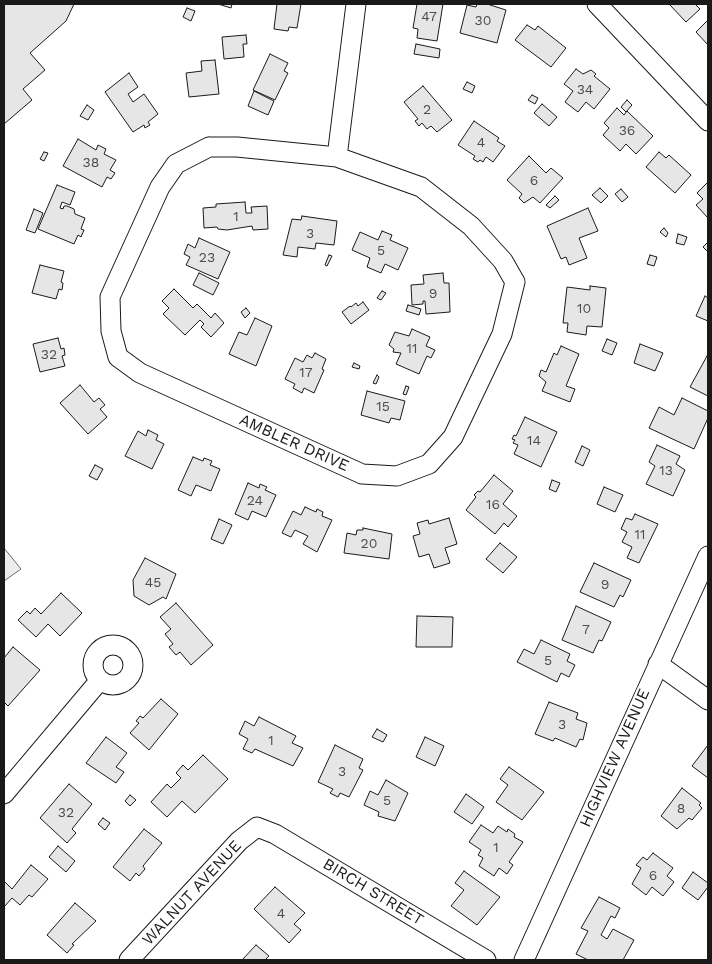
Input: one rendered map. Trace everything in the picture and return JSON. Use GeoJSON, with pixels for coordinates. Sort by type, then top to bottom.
{"type":"FeatureCollection","features":[{"type":"Feature","properties":{"kind":"street"},"geometry":{"type":"LineString","coordinates":[[337,157],[356,4]]}},
{"type":"Feature","properties":{"kind":"street"},"geometry":{"type":"LineString","coordinates":[[597,4],[708,121]]}},
{"type":"Feature","properties":{"kind":"street","name":"AMBLER DRIVE"},"geometry":{"type":"LineString","coordinates":[[237,147],[337,157],[421,187],[471,226],[503,261],[515,282],[502,334],[453,437],[429,464],[397,476],[362,474],[140,373],[118,357],[111,331],[110,297],[160,187],[176,164],[209,148],[237,147]]}},
{"type":"Feature","properties":{"kind":"street","name":"HIGHVIEW AVENUE"},"geometry":{"type":"LineString","coordinates":[[524,960],[708,556]]}},
{"type":"Feature","properties":{"kind":"street"},"geometry":{"type":"LineString","coordinates":[[658,664],[708,700]]}},
{"type":"Feature","properties":{"kind":"street"},"geometry":{"type":"LineString","coordinates":[[4,794],[100,680]]}},
{"type":"Feature","properties":{"kind":"street","name":"WALNUT AVENUE"},"geometry":{"type":"LineString","coordinates":[[129,960],[239,841],[257,827]]}},
{"type":"Feature","properties":{"kind":"street","name":"BIRCH STREET"},"geometry":{"type":"LineString","coordinates":[[257,827],[275,834],[486,960]]}},
{"type":"Feature","properties":{"kind":"shaded area"},"geometry":{"type":"Polygon","coordinates":[[[4,548],[21,569],[4,581],[4,548]]]}},
{"type":"Feature","properties":{"kind":"building"},"geometry":{"type":"Polygon","coordinates":[[[4,4],[74,4],[66,21],[30,53],[45,70],[23,89],[32,100],[4,124],[4,4]]]}},
{"type":"Feature","properties":{"kind":"building"},"geometry":{"type":"Polygon","coordinates":[[[218,4],[232,4],[231,8],[218,4]]]}},
{"type":"Feature","properties":{"kind":"building"},"geometry":{"type":"Polygon","coordinates":[[[277,4],[301,4],[297,28],[289,27],[288,31],[274,29],[277,4]]]}},
{"type":"Feature","properties":{"kind":"building"},"geometry":{"type":"Polygon","coordinates":[[[417,4],[443,4],[437,41],[417,38],[418,29],[413,28],[417,4]]]}},
{"type":"Feature","properties":{"kind":"building"},"geometry":{"type":"Polygon","coordinates":[[[477,4],[487,4],[506,10],[497,43],[460,33],[467,5],[476,7],[477,4]]]}},
{"type":"Feature","properties":{"kind":"building"},"geometry":{"type":"Polygon","coordinates":[[[669,4],[695,4],[700,9],[686,22],[669,4]]]}},
{"type":"Feature","properties":{"kind":"building"},"geometry":{"type":"Polygon","coordinates":[[[187,8],[195,11],[191,21],[183,17],[187,8]]]}},
{"type":"Feature","properties":{"kind":"building"},"geometry":{"type":"Polygon","coordinates":[[[708,20],[708,45],[696,32],[708,20]]]}},
{"type":"Feature","properties":{"kind":"building"},"geometry":{"type":"Polygon","coordinates":[[[527,25],[535,30],[538,26],[566,48],[551,67],[515,40],[527,25]]]}},
{"type":"Feature","properties":{"kind":"building"},"geometry":{"type":"Polygon","coordinates":[[[246,35],[247,44],[243,44],[244,57],[224,59],[222,37],[246,35]]]}},
{"type":"Feature","properties":{"kind":"building"},"geometry":{"type":"Polygon","coordinates":[[[416,44],[440,49],[439,58],[414,54],[416,44]]]}},
{"type":"Feature","properties":{"kind":"building"},"geometry":{"type":"Polygon","coordinates":[[[270,54],[288,63],[284,71],[288,73],[275,100],[253,90],[270,54]]]}},
{"type":"Feature","properties":{"kind":"building"},"geometry":{"type":"Polygon","coordinates":[[[215,60],[219,94],[189,97],[186,73],[202,71],[201,61],[215,60]]]}},
{"type":"Feature","properties":{"kind":"building"},"geometry":{"type":"Polygon","coordinates":[[[576,69],[583,74],[591,70],[596,74],[594,76],[610,89],[594,109],[586,102],[578,112],[565,102],[573,91],[564,84],[576,69]]]}},
{"type":"Feature","properties":{"kind":"building"},"geometry":{"type":"Polygon","coordinates":[[[129,73],[138,87],[128,94],[133,102],[144,94],[158,114],[148,122],[150,125],[145,128],[144,125],[133,132],[105,92],[129,73]]]}},
{"type":"Feature","properties":{"kind":"building"},"geometry":{"type":"Polygon","coordinates":[[[467,82],[475,86],[472,93],[463,89],[467,82]]]}},
{"type":"Feature","properties":{"kind":"building"},"geometry":{"type":"Polygon","coordinates":[[[423,86],[452,120],[437,132],[431,126],[427,129],[422,123],[419,126],[415,121],[418,119],[404,102],[423,86]]]}},
{"type":"Feature","properties":{"kind":"building"},"geometry":{"type":"Polygon","coordinates":[[[254,91],[274,101],[268,115],[248,106],[254,91]]]}},
{"type":"Feature","properties":{"kind":"building"},"geometry":{"type":"Polygon","coordinates":[[[532,95],[538,98],[535,104],[528,100],[532,95]]]}},
{"type":"Feature","properties":{"kind":"building"},"geometry":{"type":"Polygon","coordinates":[[[627,100],[632,105],[626,112],[621,107],[627,100]]]}},
{"type":"Feature","properties":{"kind":"building"},"geometry":{"type":"Polygon","coordinates":[[[542,104],[557,117],[549,126],[534,113],[542,104]]]}},
{"type":"Feature","properties":{"kind":"building"},"geometry":{"type":"Polygon","coordinates":[[[87,105],[94,110],[88,120],[80,116],[87,105]]]}},
{"type":"Feature","properties":{"kind":"building"},"geometry":{"type":"Polygon","coordinates":[[[617,108],[624,115],[627,111],[653,136],[636,154],[626,144],[620,151],[603,135],[609,128],[604,123],[617,108]]]}},
{"type":"Feature","properties":{"kind":"building"},"geometry":{"type":"Polygon","coordinates":[[[474,121],[499,138],[497,141],[505,146],[493,162],[486,157],[483,162],[480,160],[478,162],[473,159],[475,156],[458,145],[474,121]]]}},
{"type":"Feature","properties":{"kind":"building"},"geometry":{"type":"Polygon","coordinates":[[[78,139],[96,150],[98,145],[106,149],[104,154],[116,160],[110,170],[115,173],[111,179],[107,177],[102,187],[63,166],[78,139]]]}},
{"type":"Feature","properties":{"kind":"building"},"geometry":{"type":"Polygon","coordinates":[[[44,152],[48,153],[44,161],[40,159],[44,152]]]}},
{"type":"Feature","properties":{"kind":"building"},"geometry":{"type":"Polygon","coordinates":[[[659,152],[666,158],[669,155],[691,175],[675,193],[646,167],[659,152]]]}},
{"type":"Feature","properties":{"kind":"building"},"geometry":{"type":"Polygon","coordinates":[[[529,156],[546,173],[551,168],[563,178],[540,203],[533,197],[524,203],[519,198],[522,194],[507,180],[529,156]]]}},
{"type":"Feature","properties":{"kind":"building"},"geometry":{"type":"Polygon","coordinates":[[[708,182],[708,218],[696,205],[703,199],[697,193],[708,182]]]}},
{"type":"Feature","properties":{"kind":"building"},"geometry":{"type":"Polygon","coordinates":[[[57,185],[75,192],[70,205],[62,202],[60,208],[63,209],[64,206],[67,206],[74,209],[75,214],[85,218],[81,229],[84,230],[81,237],[78,235],[74,244],[38,229],[57,185]]]}},
{"type":"Feature","properties":{"kind":"building"},"geometry":{"type":"Polygon","coordinates":[[[600,188],[608,196],[601,203],[592,195],[600,188]]]}},
{"type":"Feature","properties":{"kind":"building"},"geometry":{"type":"Polygon","coordinates":[[[621,189],[628,197],[622,202],[615,194],[621,189]]]}},
{"type":"Feature","properties":{"kind":"building"},"geometry":{"type":"Polygon","coordinates":[[[555,196],[559,200],[550,208],[546,205],[555,196]]]}},
{"type":"Feature","properties":{"kind":"building"},"geometry":{"type":"Polygon","coordinates":[[[245,202],[246,213],[252,213],[251,207],[267,206],[268,229],[253,230],[252,226],[227,230],[218,229],[217,227],[204,228],[203,208],[216,207],[216,204],[245,202]]]}},
{"type":"Feature","properties":{"kind":"building"},"geometry":{"type":"Polygon","coordinates":[[[588,208],[598,231],[579,238],[587,258],[569,265],[566,257],[561,259],[547,226],[588,208]]]}},
{"type":"Feature","properties":{"kind":"building"},"geometry":{"type":"Polygon","coordinates":[[[34,209],[43,213],[35,233],[26,230],[34,209]]]}},
{"type":"Feature","properties":{"kind":"building"},"geometry":{"type":"Polygon","coordinates":[[[302,216],[337,221],[334,245],[316,243],[315,249],[298,247],[297,257],[283,255],[292,219],[301,220],[302,216]]]}},
{"type":"Feature","properties":{"kind":"building"},"geometry":{"type":"Polygon","coordinates":[[[664,228],[668,233],[666,237],[660,232],[664,228]]]}},
{"type":"Feature","properties":{"kind":"building"},"geometry":{"type":"Polygon","coordinates":[[[382,231],[392,235],[390,240],[408,248],[398,270],[385,264],[381,273],[367,267],[370,258],[352,250],[360,232],[378,240],[382,231]]]}},
{"type":"Feature","properties":{"kind":"building"},"geometry":{"type":"Polygon","coordinates":[[[678,234],[687,237],[684,245],[676,243],[678,234]]]}},
{"type":"Feature","properties":{"kind":"building"},"geometry":{"type":"Polygon","coordinates":[[[199,238],[230,252],[218,279],[186,265],[190,257],[184,254],[188,244],[195,248],[199,238]]]}},
{"type":"Feature","properties":{"kind":"building"},"geometry":{"type":"Polygon","coordinates":[[[708,242],[708,252],[703,247],[708,242]]]}},
{"type":"Feature","properties":{"kind":"building"},"geometry":{"type":"Polygon","coordinates":[[[329,255],[332,256],[327,266],[325,265],[329,255]]]}},
{"type":"Feature","properties":{"kind":"building"},"geometry":{"type":"Polygon","coordinates":[[[650,255],[657,257],[654,266],[647,264],[650,255]]]}},
{"type":"Feature","properties":{"kind":"building"},"geometry":{"type":"Polygon","coordinates":[[[40,265],[64,271],[61,282],[63,283],[62,290],[59,289],[56,299],[32,293],[40,265]]]}},
{"type":"Feature","properties":{"kind":"building"},"geometry":{"type":"Polygon","coordinates":[[[199,273],[219,283],[213,295],[193,285],[199,273]]]}},
{"type":"Feature","properties":{"kind":"building"},"geometry":{"type":"Polygon","coordinates":[[[443,273],[444,283],[449,283],[450,312],[426,314],[425,301],[423,301],[423,304],[412,305],[411,285],[424,284],[423,275],[443,273]]]}},
{"type":"Feature","properties":{"kind":"building"},"geometry":{"type":"Polygon","coordinates":[[[590,286],[606,288],[602,327],[587,326],[586,335],[567,332],[568,323],[563,323],[567,287],[590,290],[590,286]]]}},
{"type":"Feature","properties":{"kind":"building"},"geometry":{"type":"Polygon","coordinates":[[[174,289],[193,308],[197,304],[211,318],[215,313],[224,323],[211,337],[201,327],[204,324],[200,320],[185,335],[163,314],[169,308],[162,301],[174,289]]]}},
{"type":"Feature","properties":{"kind":"building"},"geometry":{"type":"Polygon","coordinates":[[[382,291],[386,293],[381,300],[377,298],[382,291]]]}},
{"type":"Feature","properties":{"kind":"building"},"geometry":{"type":"Polygon","coordinates":[[[705,296],[708,298],[708,321],[696,316],[705,296]]]}},
{"type":"Feature","properties":{"kind":"building"},"geometry":{"type":"Polygon","coordinates":[[[363,302],[369,310],[351,324],[342,312],[356,303],[358,306],[363,302]]]}},
{"type":"Feature","properties":{"kind":"building"},"geometry":{"type":"Polygon","coordinates":[[[408,305],[421,309],[419,315],[406,311],[408,305]]]}},
{"type":"Feature","properties":{"kind":"building"},"geometry":{"type":"Polygon","coordinates":[[[246,308],[250,313],[245,318],[241,312],[246,308]]]}},
{"type":"Feature","properties":{"kind":"building"},"geometry":{"type":"Polygon","coordinates":[[[255,318],[272,326],[256,366],[229,354],[239,332],[247,335],[255,318]]]}},
{"type":"Feature","properties":{"kind":"building"},"geometry":{"type":"Polygon","coordinates":[[[412,329],[430,337],[426,346],[435,350],[431,358],[427,356],[419,374],[396,364],[401,353],[393,352],[394,349],[389,345],[395,332],[409,336],[412,329]]]}},
{"type":"Feature","properties":{"kind":"building"},"geometry":{"type":"Polygon","coordinates":[[[58,338],[61,349],[64,348],[65,355],[62,356],[65,366],[40,372],[33,344],[58,338]]]}},
{"type":"Feature","properties":{"kind":"building"},"geometry":{"type":"Polygon","coordinates":[[[607,339],[617,343],[612,355],[602,351],[607,339]]]}},
{"type":"Feature","properties":{"kind":"building"},"geometry":{"type":"Polygon","coordinates":[[[640,344],[663,353],[655,371],[634,363],[640,344]]]}},
{"type":"Feature","properties":{"kind":"building"},"geometry":{"type":"Polygon","coordinates":[[[561,346],[579,354],[566,386],[575,389],[570,402],[542,391],[546,382],[539,376],[541,370],[546,372],[554,353],[557,355],[561,346]]]}},
{"type":"Feature","properties":{"kind":"building"},"geometry":{"type":"Polygon","coordinates":[[[315,353],[326,359],[322,369],[324,370],[314,393],[304,388],[302,393],[293,388],[295,384],[285,379],[295,358],[303,362],[307,355],[312,358],[315,353]]]}},
{"type":"Feature","properties":{"kind":"building"},"geometry":{"type":"Polygon","coordinates":[[[708,356],[708,396],[690,387],[708,356]]]}},
{"type":"Feature","properties":{"kind":"building"},"geometry":{"type":"Polygon","coordinates":[[[354,363],[360,366],[359,369],[352,367],[354,363]]]}},
{"type":"Feature","properties":{"kind":"building"},"geometry":{"type":"Polygon","coordinates":[[[377,375],[379,377],[376,384],[373,383],[377,375]]]}},
{"type":"Feature","properties":{"kind":"building"},"geometry":{"type":"Polygon","coordinates":[[[80,385],[94,402],[99,398],[105,405],[100,409],[107,417],[88,434],[60,403],[80,385]]]}},
{"type":"Feature","properties":{"kind":"building"},"geometry":{"type":"Polygon","coordinates":[[[406,386],[409,387],[406,395],[403,394],[406,386]]]}},
{"type":"Feature","properties":{"kind":"building"},"geometry":{"type":"Polygon","coordinates":[[[367,391],[405,401],[400,420],[391,418],[389,423],[361,415],[367,391]]]}},
{"type":"Feature","properties":{"kind":"building"},"geometry":{"type":"Polygon","coordinates":[[[682,398],[708,411],[708,418],[694,449],[649,428],[659,407],[674,415],[682,398]]]}},
{"type":"Feature","properties":{"kind":"building"},"geometry":{"type":"Polygon","coordinates":[[[525,417],[557,432],[541,467],[514,454],[518,445],[513,443],[515,440],[512,439],[514,435],[516,436],[525,417]]]}},
{"type":"Feature","properties":{"kind":"building"},"geometry":{"type":"Polygon","coordinates":[[[148,430],[158,435],[156,440],[164,444],[152,469],[125,456],[138,431],[146,436],[148,430]]]}},
{"type":"Feature","properties":{"kind":"building"},"geometry":{"type":"Polygon","coordinates":[[[657,445],[680,456],[676,464],[685,470],[673,496],[646,484],[655,466],[649,462],[657,445]]]}},
{"type":"Feature","properties":{"kind":"building"},"geometry":{"type":"Polygon","coordinates":[[[582,446],[590,450],[583,466],[575,462],[582,446]]]}},
{"type":"Feature","properties":{"kind":"building"},"geometry":{"type":"Polygon","coordinates":[[[193,457],[203,461],[204,458],[212,461],[210,465],[220,469],[211,491],[196,485],[191,496],[178,490],[193,457]]]}},
{"type":"Feature","properties":{"kind":"building"},"geometry":{"type":"Polygon","coordinates":[[[95,465],[103,469],[97,480],[89,476],[95,465]]]}},
{"type":"Feature","properties":{"kind":"building"},"geometry":{"type":"Polygon","coordinates":[[[494,475],[513,491],[503,504],[517,516],[508,527],[504,523],[495,534],[466,510],[476,497],[474,495],[478,491],[480,492],[494,475]]]}},
{"type":"Feature","properties":{"kind":"building"},"geometry":{"type":"Polygon","coordinates":[[[552,480],[560,483],[556,492],[549,489],[552,480]]]}},
{"type":"Feature","properties":{"kind":"building"},"geometry":{"type":"Polygon","coordinates":[[[248,483],[259,488],[260,484],[267,487],[265,490],[276,495],[266,517],[252,511],[248,520],[235,514],[248,483]]]}},
{"type":"Feature","properties":{"kind":"building"},"geometry":{"type":"Polygon","coordinates":[[[604,487],[623,495],[615,512],[597,504],[604,487]]]}},
{"type":"Feature","properties":{"kind":"building"},"geometry":{"type":"Polygon","coordinates":[[[305,507],[316,512],[317,509],[323,512],[322,516],[332,520],[317,552],[303,544],[308,536],[295,530],[291,537],[282,533],[293,511],[301,515],[305,507]]]}},
{"type":"Feature","properties":{"kind":"building"},"geometry":{"type":"Polygon","coordinates":[[[635,514],[658,524],[639,563],[627,558],[632,547],[622,542],[627,532],[621,529],[626,518],[632,520],[635,514]]]}},
{"type":"Feature","properties":{"kind":"building"},"geometry":{"type":"Polygon","coordinates":[[[449,518],[457,544],[445,548],[450,563],[434,568],[429,554],[419,557],[413,536],[420,534],[417,523],[428,520],[429,524],[449,518]]]}},
{"type":"Feature","properties":{"kind":"building"},"geometry":{"type":"Polygon","coordinates":[[[219,519],[232,525],[223,544],[211,539],[219,519]]]}},
{"type":"Feature","properties":{"kind":"building"},"geometry":{"type":"Polygon","coordinates":[[[363,528],[392,534],[389,559],[344,553],[347,533],[356,535],[357,530],[363,530],[363,528]]]}},
{"type":"Feature","properties":{"kind":"building"},"geometry":{"type":"Polygon","coordinates":[[[500,543],[517,557],[503,573],[486,559],[500,543]]]}},
{"type":"Feature","properties":{"kind":"building"},"geometry":{"type":"Polygon","coordinates":[[[145,558],[176,574],[166,599],[163,597],[149,605],[134,596],[133,580],[145,558]]]}},
{"type":"Feature","properties":{"kind":"building"},"geometry":{"type":"Polygon","coordinates":[[[594,563],[631,580],[623,597],[620,595],[614,607],[580,592],[594,563]]]}},
{"type":"Feature","properties":{"kind":"building"},"geometry":{"type":"Polygon","coordinates":[[[61,593],[82,613],[60,636],[48,624],[36,637],[18,620],[27,611],[30,614],[35,608],[41,614],[61,593]]]}},
{"type":"Feature","properties":{"kind":"building"},"geometry":{"type":"Polygon","coordinates":[[[176,603],[213,645],[191,665],[180,652],[176,655],[169,647],[173,644],[165,634],[171,629],[160,617],[176,603]]]}},
{"type":"Feature","properties":{"kind":"building"},"geometry":{"type":"Polygon","coordinates":[[[576,606],[611,622],[602,641],[599,640],[593,653],[562,640],[576,606]]]}},
{"type":"Feature","properties":{"kind":"building"},"geometry":{"type":"Polygon","coordinates":[[[417,616],[453,617],[452,647],[416,647],[417,616]]]}},
{"type":"Feature","properties":{"kind":"building"},"geometry":{"type":"Polygon","coordinates":[[[541,640],[570,654],[567,661],[575,665],[569,677],[561,673],[557,682],[517,662],[524,649],[534,654],[541,640]]]}},
{"type":"Feature","properties":{"kind":"building"},"geometry":{"type":"Polygon","coordinates":[[[13,647],[40,670],[8,706],[4,702],[4,658],[13,647]]]}},
{"type":"Feature","properties":{"kind":"building"},"geometry":{"type":"Polygon","coordinates":[[[161,699],[178,714],[149,750],[130,733],[139,723],[136,721],[140,716],[143,718],[161,699]]]}},
{"type":"Feature","properties":{"kind":"building"},"geometry":{"type":"Polygon","coordinates":[[[549,702],[578,713],[576,719],[587,723],[583,740],[580,739],[576,747],[555,738],[553,741],[535,734],[549,702]]]}},
{"type":"Feature","properties":{"kind":"building"},"geometry":{"type":"Polygon","coordinates":[[[259,717],[296,736],[292,743],[303,748],[293,766],[255,749],[252,753],[243,749],[248,739],[239,734],[245,721],[254,726],[259,717]]]}},
{"type":"Feature","properties":{"kind":"building"},"geometry":{"type":"Polygon","coordinates":[[[377,729],[387,735],[383,742],[372,737],[377,729]]]}},
{"type":"Feature","properties":{"kind":"building"},"geometry":{"type":"Polygon","coordinates":[[[106,737],[127,753],[116,767],[124,772],[116,783],[86,763],[106,737]]]}},
{"type":"Feature","properties":{"kind":"building"},"geometry":{"type":"Polygon","coordinates":[[[425,737],[444,746],[435,766],[416,757],[425,737]]]}},
{"type":"Feature","properties":{"kind":"building"},"geometry":{"type":"Polygon","coordinates":[[[335,745],[363,759],[359,768],[363,770],[349,797],[340,793],[338,797],[330,793],[333,789],[318,782],[335,745]]]}},
{"type":"Feature","properties":{"kind":"building"},"geometry":{"type":"Polygon","coordinates":[[[708,745],[708,778],[692,766],[708,745]]]}},
{"type":"Feature","properties":{"kind":"building"},"geometry":{"type":"Polygon","coordinates":[[[203,755],[228,779],[195,813],[182,801],[167,817],[151,802],[167,784],[171,788],[181,778],[176,773],[183,765],[188,770],[203,755]]]}},
{"type":"Feature","properties":{"kind":"building"},"geometry":{"type":"Polygon","coordinates":[[[509,767],[544,792],[522,820],[496,802],[508,785],[500,779],[509,767]]]}},
{"type":"Feature","properties":{"kind":"building"},"geometry":{"type":"Polygon","coordinates":[[[386,780],[408,793],[395,821],[378,816],[379,812],[364,805],[370,791],[378,795],[386,780]]]}},
{"type":"Feature","properties":{"kind":"building"},"geometry":{"type":"Polygon","coordinates":[[[69,784],[92,804],[72,829],[76,833],[67,843],[40,818],[69,784]]]}},
{"type":"Feature","properties":{"kind":"building"},"geometry":{"type":"Polygon","coordinates":[[[682,788],[701,803],[699,805],[702,808],[692,820],[689,818],[677,829],[661,816],[682,788]]]}},
{"type":"Feature","properties":{"kind":"building"},"geometry":{"type":"Polygon","coordinates":[[[466,794],[484,807],[472,824],[454,812],[466,794]]]}},
{"type":"Feature","properties":{"kind":"building"},"geometry":{"type":"Polygon","coordinates":[[[130,795],[136,800],[130,806],[125,801],[130,795]]]}},
{"type":"Feature","properties":{"kind":"building"},"geometry":{"type":"Polygon","coordinates":[[[103,818],[110,823],[105,830],[98,824],[103,818]]]}},
{"type":"Feature","properties":{"kind":"building"},"geometry":{"type":"Polygon","coordinates":[[[481,825],[493,833],[498,826],[507,832],[508,829],[515,834],[514,837],[523,842],[509,862],[513,865],[507,874],[499,868],[494,876],[479,866],[483,858],[478,855],[481,850],[469,842],[481,825]]]}},
{"type":"Feature","properties":{"kind":"building"},"geometry":{"type":"Polygon","coordinates":[[[144,829],[162,843],[143,866],[145,869],[139,876],[136,873],[130,881],[113,867],[144,829]]]}},
{"type":"Feature","properties":{"kind":"building"},"geometry":{"type":"Polygon","coordinates":[[[58,846],[75,861],[66,872],[49,857],[58,846]]]}},
{"type":"Feature","properties":{"kind":"building"},"geometry":{"type":"Polygon","coordinates":[[[653,853],[673,868],[667,876],[674,882],[663,896],[652,887],[646,895],[632,884],[641,868],[636,865],[643,857],[647,860],[653,853]]]}},
{"type":"Feature","properties":{"kind":"building"},"geometry":{"type":"Polygon","coordinates":[[[31,865],[48,879],[32,897],[29,895],[20,905],[12,898],[4,907],[4,881],[12,889],[31,865]]]}},
{"type":"Feature","properties":{"kind":"building"},"geometry":{"type":"Polygon","coordinates":[[[464,871],[500,897],[477,925],[451,906],[464,890],[455,883],[464,871]]]}},
{"type":"Feature","properties":{"kind":"building"},"geometry":{"type":"Polygon","coordinates":[[[693,872],[708,883],[708,887],[698,900],[682,888],[693,872]]]}},
{"type":"Feature","properties":{"kind":"building"},"geometry":{"type":"Polygon","coordinates":[[[275,887],[305,913],[294,924],[301,930],[289,943],[254,909],[275,887]]]}},
{"type":"Feature","properties":{"kind":"building"},"geometry":{"type":"Polygon","coordinates":[[[599,897],[620,908],[615,918],[611,916],[601,935],[607,939],[613,929],[634,940],[623,960],[588,960],[576,954],[588,931],[581,928],[599,897]]]}},
{"type":"Feature","properties":{"kind":"building"},"geometry":{"type":"Polygon","coordinates":[[[75,903],[96,921],[72,944],[74,945],[67,953],[47,935],[75,903]]]}},
{"type":"Feature","properties":{"kind":"building"},"geometry":{"type":"Polygon","coordinates":[[[256,945],[269,956],[265,960],[242,960],[256,945]]]}}]}
